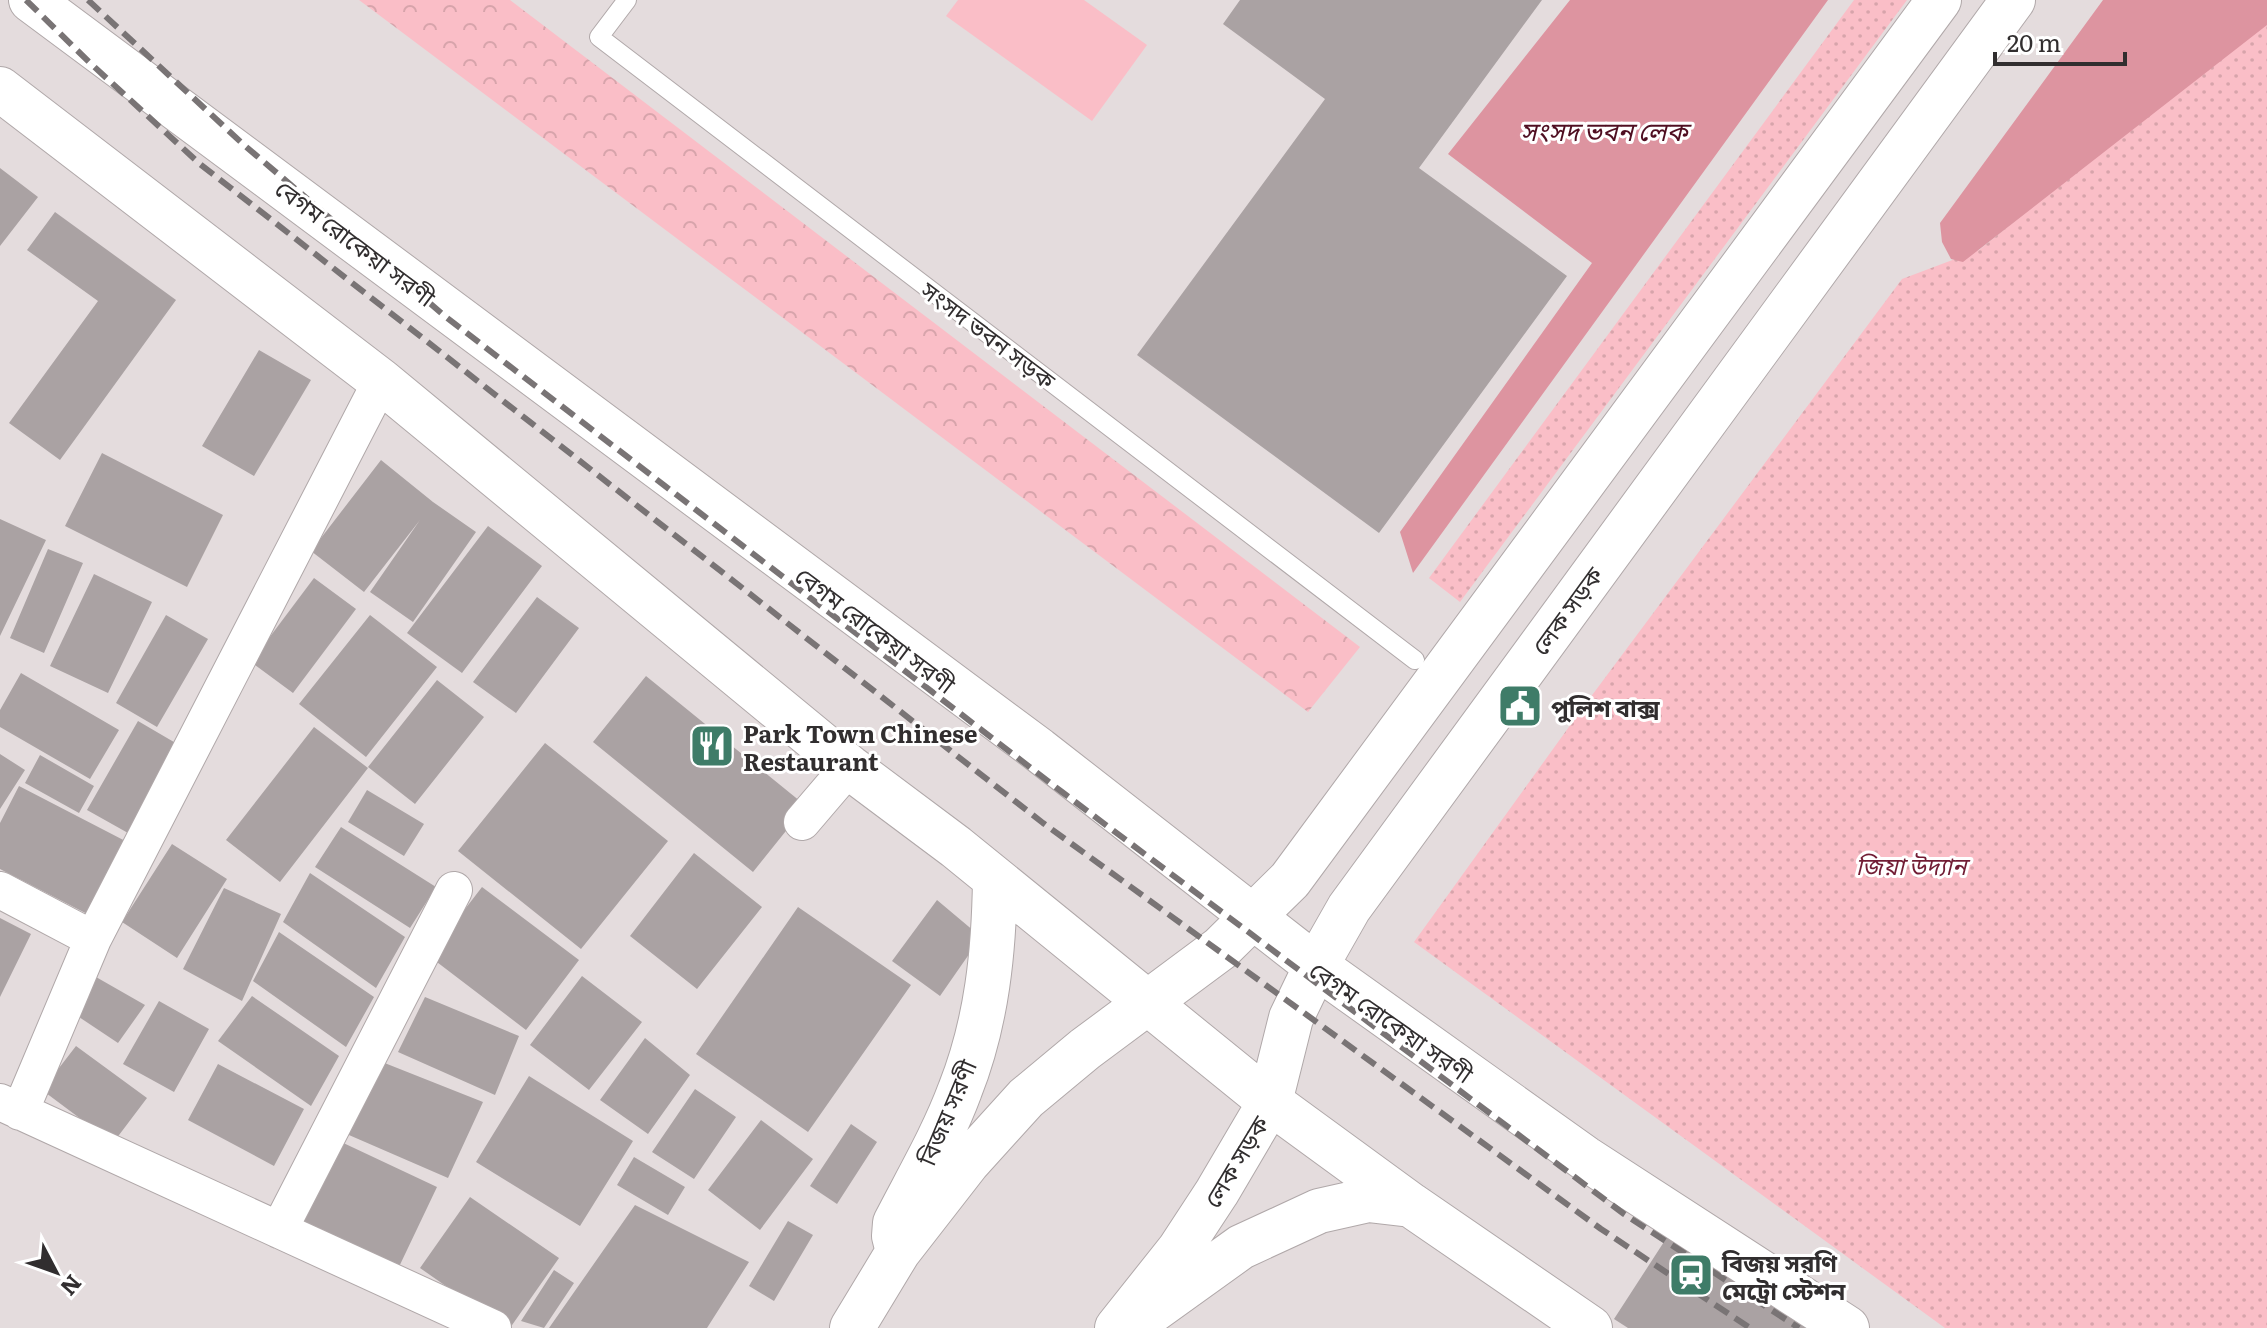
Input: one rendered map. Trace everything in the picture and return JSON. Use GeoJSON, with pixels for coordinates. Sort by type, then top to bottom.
{"type":"FeatureCollection","features":[{"type":"Feature","properties":{"kind":"main road","name":"বেগম রোকেয়া সরণী"},"geometry":{"type":"LineString","coordinates":[[31,0],[1039,750],[1316,966],[1585,1158],[1847,1328]]}},
{"type":"Feature","properties":{"kind":"main road"},"geometry":{"type":"LineString","coordinates":[[898,1252],[968,1162],[1026,1098],[1148,1001],[1188,974],[1253,919],[1290,880],[1939,0]]}},
{"type":"Feature","properties":{"kind":"main road","name":"লেক সড়ক"},"geometry":{"type":"LineString","coordinates":[[1117,1328],[1179,1250],[1270,1102],[1291,1018],[1349,908],[2013,0]]}},
{"type":"Feature","properties":{"kind":"main road"},"geometry":{"type":"LineString","coordinates":[[0,89],[381,381],[849,767],[995,879],[1270,1102],[1411,1205],[1590,1328]]}},
{"type":"Feature","properties":{"kind":"main road","name":"বিজয় সরণী"},"geometry":{"type":"LineString","coordinates":[[852,1328],[898,1252],[895,1223],[960,1091],[984,1011],[994,935],[995,879]]}},
{"type":"Feature","properties":{"kind":"main road"},"geometry":{"type":"LineString","coordinates":[[1126,1328],[1167,1303],[1241,1247],[1319,1211],[1368,1200],[1411,1205]]}},
{"type":"Feature","properties":{"kind":"street"},"geometry":{"type":"LineString","coordinates":[[381,381],[93,939],[10,1107],[493,1328]]}},
{"type":"Feature","properties":{"kind":"street"},"geometry":{"type":"LineString","coordinates":[[802,822],[849,767]]}},
{"type":"Feature","properties":{"kind":"street"},"geometry":{"type":"LineString","coordinates":[[0,890],[93,939]]}},
{"type":"Feature","properties":{"kind":"street"},"geometry":{"type":"LineString","coordinates":[[279,1230],[454,890]]}},
{"type":"Feature","properties":{"kind":"lane","name":"সংসদ ভবন সড়ক"},"geometry":{"type":"LineString","coordinates":[[627,0],[599,37],[1415,660]]}},
{"type":"Feature","properties":{"kind":"green space"},"geometry":{"type":"Polygon","coordinates":[[[359,0],[510,0],[1360,647],[1308,712],[359,0]]]}},
{"type":"Feature","properties":{"kind":"green space"},"geometry":{"type":"Polygon","coordinates":[[[958,0],[1084,0],[1147,45],[1092,121],[946,16],[958,0]]]}},
{"type":"Feature","properties":{"kind":"green space"},"geometry":{"type":"Polygon","coordinates":[[[1854,0],[1907,0],[1460,602],[1429,578],[1854,0]]]}},
{"type":"Feature","properties":{"kind":"green space","name":"জিয়া উদ্যান"},"geometry":{"type":"Polygon","coordinates":[[[2267,18],[2267,1328],[1945,1328],[1414,942],[1584,706],[1902,279],[1979,250],[2267,18]]]}},
{"type":"Feature","properties":{"kind":"water","name":"সংসদ ভবন লেক"},"geometry":{"type":"Polygon","coordinates":[[[1570,0],[1828,0],[1413,573],[1400,532],[1592,263],[1448,154],[1570,0]]]}},
{"type":"Feature","properties":{"kind":"water"},"geometry":{"type":"Polygon","coordinates":[[[2103,0],[2267,0],[2267,25],[1963,262],[1951,259],[1942,242],[1940,223],[2103,0]]]}},
{"type":"Feature","properties":{"kind":"building"},"geometry":{"type":"Polygon","coordinates":[[[1240,0],[1542,0],[1419,168],[1567,276],[1379,533],[1137,355],[1325,99],[1223,24],[1240,0]]]}},
{"type":"Feature","properties":{"kind":"building"},"geometry":{"type":"Polygon","coordinates":[[[0,168],[38,197],[0,246],[0,168]]]}},
{"type":"Feature","properties":{"kind":"building"},"geometry":{"type":"Polygon","coordinates":[[[55,212],[176,300],[60,460],[9,423],[98,301],[27,250],[55,212]]]}},
{"type":"Feature","properties":{"kind":"building"},"geometry":{"type":"Polygon","coordinates":[[[259,350],[311,380],[254,476],[202,446],[259,350]]]}},
{"type":"Feature","properties":{"kind":"building"},"geometry":{"type":"Polygon","coordinates":[[[102,453],[223,515],[187,587],[65,526],[102,453]]]}},
{"type":"Feature","properties":{"kind":"building"},"geometry":{"type":"Polygon","coordinates":[[[381,460],[476,532],[413,622],[370,592],[420,520],[364,592],[311,551],[381,460]]]}},
{"type":"Feature","properties":{"kind":"building"},"geometry":{"type":"Polygon","coordinates":[[[0,519],[46,540],[0,636],[0,519]]]}},
{"type":"Feature","properties":{"kind":"building"},"geometry":{"type":"Polygon","coordinates":[[[488,526],[542,566],[462,673],[407,633],[488,526]]]}},
{"type":"Feature","properties":{"kind":"building"},"geometry":{"type":"Polygon","coordinates":[[[48,549],[83,563],[44,653],[10,638],[48,549]]]}},
{"type":"Feature","properties":{"kind":"building"},"geometry":{"type":"Polygon","coordinates":[[[94,574],[152,602],[108,693],[50,666],[94,574]]]}},
{"type":"Feature","properties":{"kind":"building"},"geometry":{"type":"Polygon","coordinates":[[[314,578],[356,609],[293,693],[251,662],[314,578]]]}},
{"type":"Feature","properties":{"kind":"building"},"geometry":{"type":"Polygon","coordinates":[[[537,597],[579,628],[516,713],[473,682],[537,597]]]}},
{"type":"Feature","properties":{"kind":"building"},"geometry":{"type":"Polygon","coordinates":[[[166,615],[208,639],[157,727],[116,703],[166,615]]]}},
{"type":"Feature","properties":{"kind":"building"},"geometry":{"type":"Polygon","coordinates":[[[370,615],[437,667],[366,757],[299,704],[370,615]]]}},
{"type":"Feature","properties":{"kind":"building"},"geometry":{"type":"Polygon","coordinates":[[[21,673],[119,730],[90,779],[0,727],[0,710],[21,673]]]}},
{"type":"Feature","properties":{"kind":"building"},"geometry":{"type":"Polygon","coordinates":[[[646,676],[806,806],[753,872],[593,742],[646,676]]]}},
{"type":"Feature","properties":{"kind":"building"},"geometry":{"type":"Polygon","coordinates":[[[437,680],[484,717],[415,804],[368,767],[437,680]]]}},
{"type":"Feature","properties":{"kind":"building"},"geometry":{"type":"Polygon","coordinates":[[[138,721],[179,745],[128,833],[87,810],[138,721]]]}},
{"type":"Feature","properties":{"kind":"building"},"geometry":{"type":"Polygon","coordinates":[[[314,727],[368,768],[280,882],[226,840],[314,727]]]}},
{"type":"Feature","properties":{"kind":"building"},"geometry":{"type":"Polygon","coordinates":[[[545,743],[668,841],[581,949],[458,851],[545,743]]]}},
{"type":"Feature","properties":{"kind":"building"},"geometry":{"type":"Polygon","coordinates":[[[0,754],[25,770],[0,809],[0,754]]]}},
{"type":"Feature","properties":{"kind":"building"},"geometry":{"type":"Polygon","coordinates":[[[40,755],[94,786],[79,813],[25,783],[40,755]]]}},
{"type":"Feature","properties":{"kind":"building"},"geometry":{"type":"Polygon","coordinates":[[[19,786],[133,845],[95,918],[0,869],[0,823],[19,786]]]}},
{"type":"Feature","properties":{"kind":"building"},"geometry":{"type":"Polygon","coordinates":[[[367,790],[424,824],[404,856],[348,822],[367,790]]]}},
{"type":"Feature","properties":{"kind":"building"},"geometry":{"type":"Polygon","coordinates":[[[341,827],[436,887],[410,928],[315,867],[341,827]]]}},
{"type":"Feature","properties":{"kind":"building"},"geometry":{"type":"Polygon","coordinates":[[[172,844],[227,879],[177,958],[122,922],[172,844]]]}},
{"type":"Feature","properties":{"kind":"building"},"geometry":{"type":"Polygon","coordinates":[[[694,853],[762,907],[697,989],[630,936],[694,853]]]}},
{"type":"Feature","properties":{"kind":"building"},"geometry":{"type":"Polygon","coordinates":[[[310,873],[405,937],[376,988],[283,922],[310,873]]]}},
{"type":"Feature","properties":{"kind":"building"},"geometry":{"type":"Polygon","coordinates":[[[482,887],[579,960],[526,1030],[429,956],[482,887]]]}},
{"type":"Feature","properties":{"kind":"building"},"geometry":{"type":"Polygon","coordinates":[[[224,888],[281,914],[242,1001],[183,969],[224,888]]]}},
{"type":"Feature","properties":{"kind":"building"},"geometry":{"type":"Polygon","coordinates":[[[937,900],[981,937],[940,996],[892,961],[937,900]]]}},
{"type":"Feature","properties":{"kind":"building"},"geometry":{"type":"Polygon","coordinates":[[[798,907],[911,985],[808,1132],[696,1054],[798,907]]]}},
{"type":"Feature","properties":{"kind":"building"},"geometry":{"type":"Polygon","coordinates":[[[0,918],[31,934],[0,997],[0,918]]]}},
{"type":"Feature","properties":{"kind":"building"},"geometry":{"type":"Polygon","coordinates":[[[279,932],[374,997],[346,1047],[253,981],[279,932]]]}},
{"type":"Feature","properties":{"kind":"building"},"geometry":{"type":"Polygon","coordinates":[[[582,976],[642,1022],[589,1090],[530,1045],[582,976]]]}},
{"type":"Feature","properties":{"kind":"building"},"geometry":{"type":"Polygon","coordinates":[[[96,977],[145,1005],[118,1043],[79,1017],[96,977]]]}},
{"type":"Feature","properties":{"kind":"building"},"geometry":{"type":"Polygon","coordinates":[[[252,996],[339,1056],[311,1106],[218,1041],[252,996]]]}},
{"type":"Feature","properties":{"kind":"building"},"geometry":{"type":"Polygon","coordinates":[[[425,997],[519,1036],[495,1095],[398,1052],[425,997]]]}},
{"type":"Feature","properties":{"kind":"building"},"geometry":{"type":"Polygon","coordinates":[[[159,1001],[209,1029],[174,1092],[123,1064],[159,1001]]]}},
{"type":"Feature","properties":{"kind":"building"},"geometry":{"type":"Polygon","coordinates":[[[645,1038],[690,1075],[648,1134],[600,1100],[645,1038]]]}},
{"type":"Feature","properties":{"kind":"building"},"geometry":{"type":"Polygon","coordinates":[[[76,1046],[147,1098],[113,1143],[42,1090],[76,1046]]]}},
{"type":"Feature","properties":{"kind":"building"},"geometry":{"type":"Polygon","coordinates":[[[372,1058],[483,1102],[448,1178],[342,1132],[372,1058]]]}},
{"type":"Feature","properties":{"kind":"building"},"geometry":{"type":"Polygon","coordinates":[[[218,1064],[304,1109],[274,1166],[188,1120],[218,1064]]]}},
{"type":"Feature","properties":{"kind":"building"},"geometry":{"type":"Polygon","coordinates":[[[529,1076],[633,1141],[580,1226],[476,1162],[529,1076]]]}},
{"type":"Feature","properties":{"kind":"building"},"geometry":{"type":"Polygon","coordinates":[[[695,1089],[736,1117],[694,1179],[652,1152],[695,1089]]]}},
{"type":"Feature","properties":{"kind":"building"},"geometry":{"type":"Polygon","coordinates":[[[761,1120],[813,1159],[760,1230],[708,1190],[761,1120]]]}},
{"type":"Feature","properties":{"kind":"building"},"geometry":{"type":"Polygon","coordinates":[[[851,1124],[877,1142],[837,1204],[810,1186],[851,1124]]]}},
{"type":"Feature","properties":{"kind":"building"},"geometry":{"type":"Polygon","coordinates":[[[337,1140],[437,1187],[397,1271],[297,1223],[337,1140]]]}},
{"type":"Feature","properties":{"kind":"building"},"geometry":{"type":"Polygon","coordinates":[[[634,1157],[685,1187],[668,1215],[617,1185],[634,1157]]]}},
{"type":"Feature","properties":{"kind":"building"},"geometry":{"type":"Polygon","coordinates":[[[470,1197],[559,1258],[510,1328],[420,1268],[470,1197]]]}},
{"type":"Feature","properties":{"kind":"building"},"geometry":{"type":"Polygon","coordinates":[[[635,1205],[749,1262],[707,1328],[549,1328],[635,1205]]]}},
{"type":"Feature","properties":{"kind":"building"},"geometry":{"type":"Polygon","coordinates":[[[788,1221],[813,1235],[774,1301],[749,1286],[788,1221]]]}},
{"type":"Feature","properties":{"kind":"building","name":"বিজয় সরণি মেট্রো স্টেশন"},"geometry":{"type":"Polygon","coordinates":[[[1671,1231],[1821,1328],[1628,1328],[1614,1319],[1671,1231]]]}},
{"type":"Feature","properties":{"kind":"building"},"geometry":{"type":"Polygon","coordinates":[[[554,1270],[574,1283],[544,1328],[521,1321],[554,1270]]]}},
{"type":"Feature","properties":{"kind":"railway"},"geometry":{"type":"LineString","coordinates":[[26,0],[200,164],[1043,823],[1601,1229],[1750,1328]]}},
{"type":"Feature","properties":{"kind":"railway"},"geometry":{"type":"LineString","coordinates":[[88,0],[244,145],[446,317],[1062,792],[1624,1214],[1799,1328]]}},
{"type":"Feature","properties":{"kind":"place","name":"পুলিশ বাক্স"},"geometry":{"type":"Point","coordinates":[1520,706]}},
{"type":"Feature","properties":{"kind":"place","name":"Park Town Chinese Restaurant"},"geometry":{"type":"Point","coordinates":[712,746]}},
{"type":"Feature","properties":{"kind":"place","name":"বিজয় সরণি মেট্রো স্টেশন"},"geometry":{"type":"Point","coordinates":[1691,1275]}}]}
